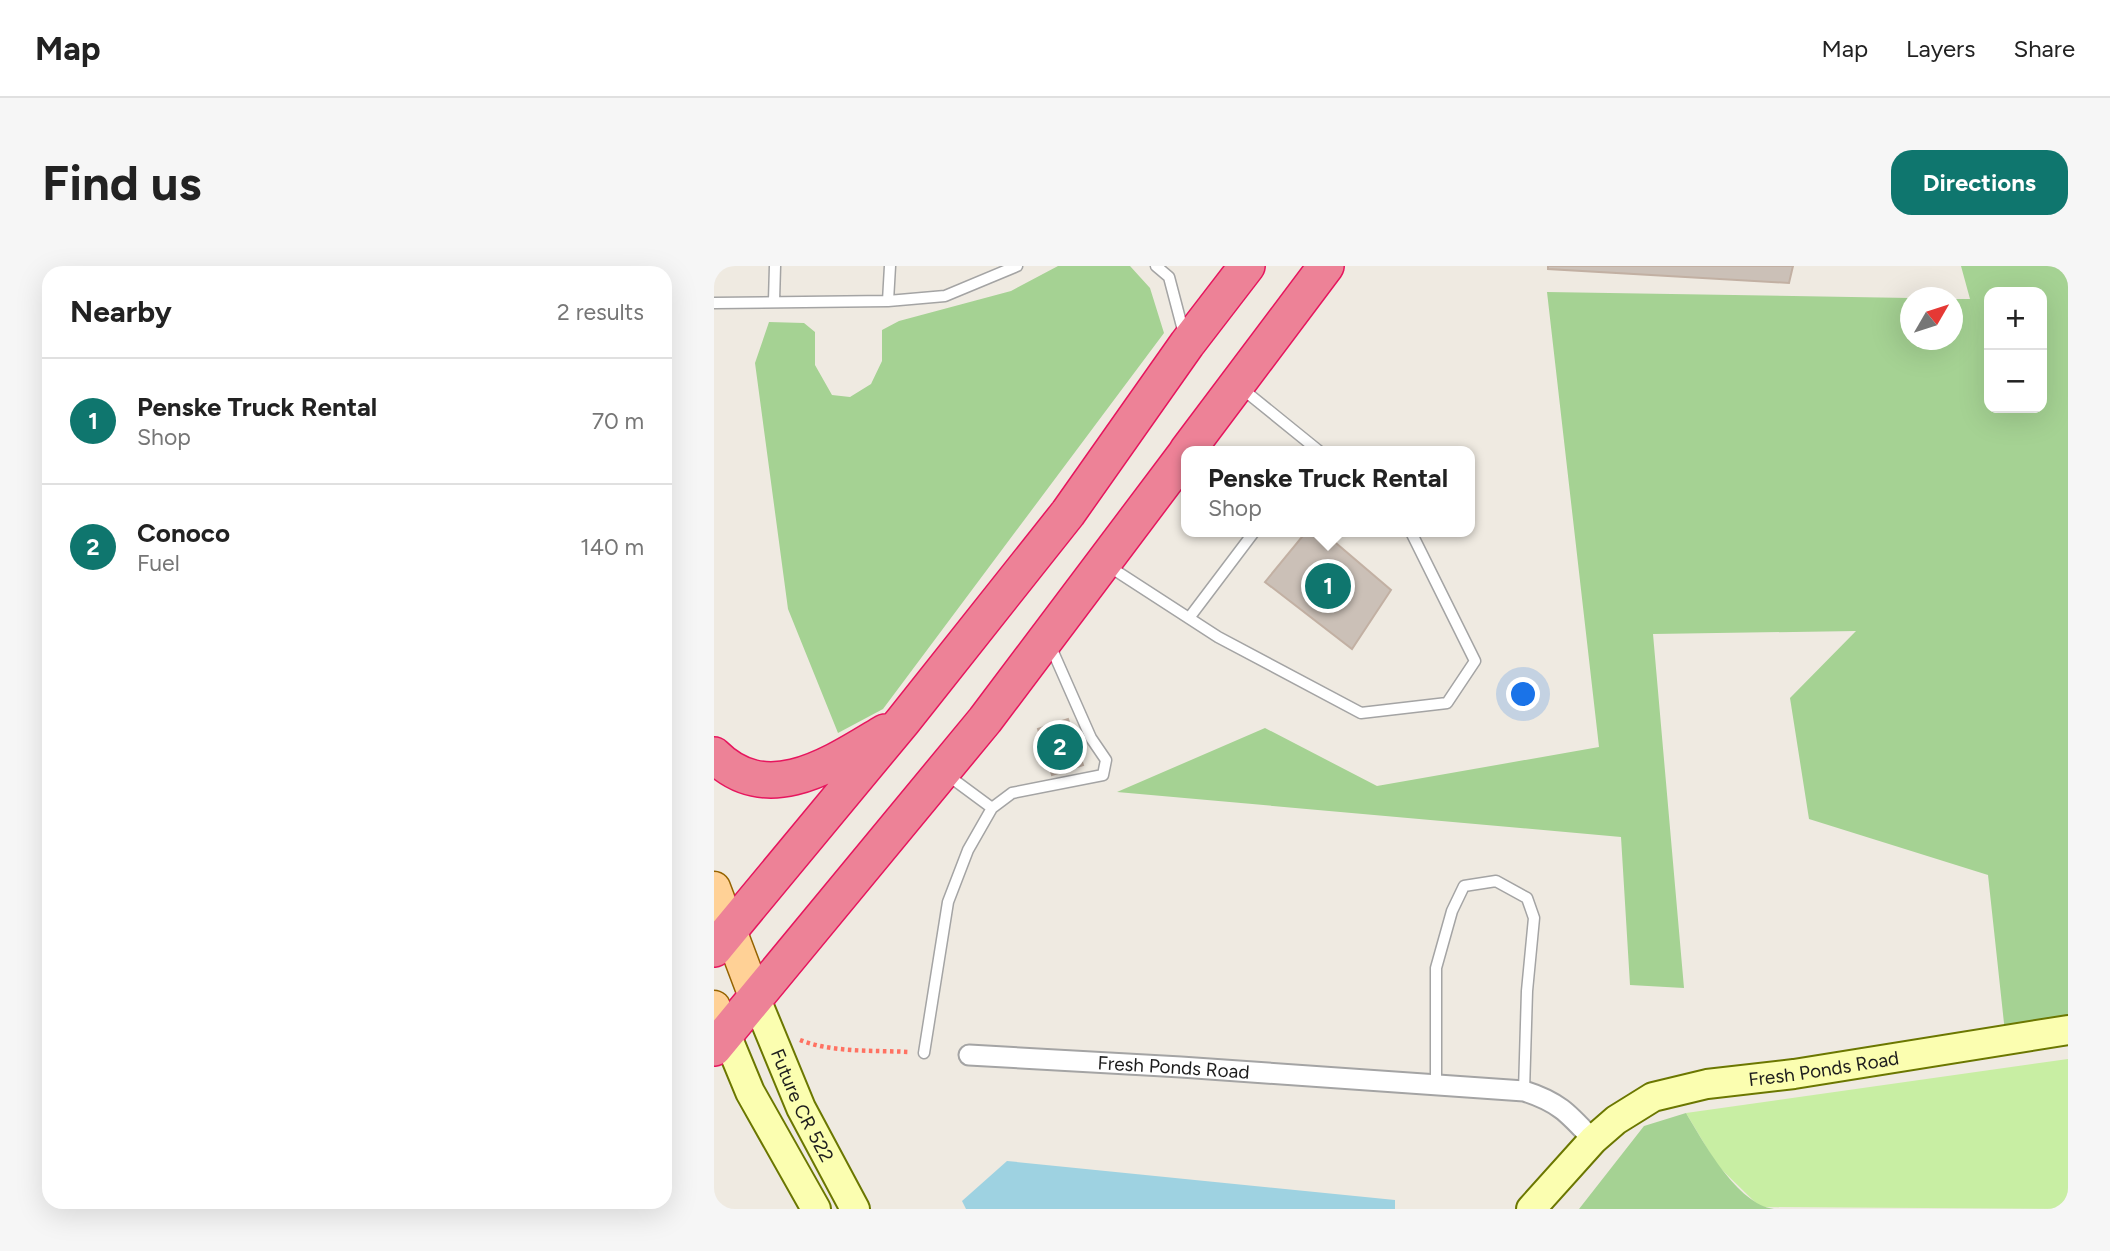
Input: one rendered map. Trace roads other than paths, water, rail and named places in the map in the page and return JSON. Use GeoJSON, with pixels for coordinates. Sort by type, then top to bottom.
{"type":"FeatureCollection","features":[{"type":"Feature","properties":{"kind":"highway"},"geometry":{"type":"LineString","coordinates":[[722,941],[904,721],[1068,513],[1187,344],[1247,266]]}},
{"type":"Feature","properties":{"kind":"highway"},"geometry":{"type":"LineString","coordinates":[[1191,446],[1326,266]]}},
{"type":"Feature","properties":{"kind":"highway"},"geometry":{"type":"LineString","coordinates":[[718,1030],[756,999],[985,720],[1181,460]]}},
{"type":"Feature","properties":{"kind":"highway"},"geometry":{"type":"LineString","coordinates":[[714,755],[741,776],[782,781],[809,773],[856,750],[904,721]]}},
{"type":"Feature","properties":{"kind":"main road"},"geometry":{"type":"LineString","coordinates":[[714,888],[722,941],[756,999]]}},
{"type":"Feature","properties":{"kind":"street","name":"Future CR 522"},"geometry":{"type":"LineString","coordinates":[[756,999],[801,1108],[855,1209]]}},
{"type":"Feature","properties":{"kind":"street","name":"Future CR 522"},"geometry":{"type":"LineString","coordinates":[[718,1030],[816,1209]]}},
{"type":"Feature","properties":{"kind":"street","name":"Fresh Ponds Road"},"geometry":{"type":"LineString","coordinates":[[1531,1209],[1593,1140],[1616,1120],[1653,1097],[1707,1084],[1794,1074],[2068,1030]]}},
{"type":"Feature","properties":{"kind":"street","name":"Fresh Ponds Road"},"geometry":{"type":"LineString","coordinates":[[969,1055],[1524,1091],[1548,1098],[1569,1113],[1593,1140]]}},
{"type":"Feature","properties":{"kind":"lane"},"geometry":{"type":"LineString","coordinates":[[774,302],[775,266]]}},
{"type":"Feature","properties":{"kind":"lane"},"geometry":{"type":"LineString","coordinates":[[888,301],[890,266]]}},
{"type":"Feature","properties":{"kind":"lane"},"geometry":{"type":"LineString","coordinates":[[714,303],[888,301],[945,296],[1017,266]]}},
{"type":"Feature","properties":{"kind":"lane"},"geometry":{"type":"LineString","coordinates":[[1156,266],[1169,277],[1187,344]]}},
{"type":"Feature","properties":{"kind":"lane"},"geometry":{"type":"LineString","coordinates":[[1237,385],[1311,446]]}},
{"type":"Feature","properties":{"kind":"lane"},"geometry":{"type":"LineString","coordinates":[[1189,618],[1250,537]]}},
{"type":"Feature","properties":{"kind":"lane"},"geometry":{"type":"LineString","coordinates":[[1103,562],[1218,637],[1360,713],[1447,703],[1475,661],[1413,537]]}},
{"type":"Feature","properties":{"kind":"lane"},"geometry":{"type":"LineString","coordinates":[[924,1053],[948,902],[968,850],[992,808],[1012,793],[1103,775],[1106,760],[1091,737],[1047,638]]}},
{"type":"Feature","properties":{"kind":"lane"},"geometry":{"type":"LineString","coordinates":[[943,771],[992,808]]}},
{"type":"Feature","properties":{"kind":"lane"},"geometry":{"type":"LineString","coordinates":[[1436,1085],[1436,968],[1452,911],[1464,886],[1496,881],[1527,898],[1534,918],[1527,991],[1524,1091]]}},
{"type":"Feature","properties":{"kind":"water"},"geometry":{"type":"Polygon","coordinates":[[[1007,1161],[1395,1200],[1395,1209],[966,1209],[962,1201],[1007,1161]]]}},
{"type":"Feature","properties":{"kind":"place","name":"Penske Truck Rental"},"geometry":{"type":"Point","coordinates":[1328,586]}},
{"type":"Feature","properties":{"kind":"place","name":"Conoco"},"geometry":{"type":"Point","coordinates":[1060,747]}}]}
